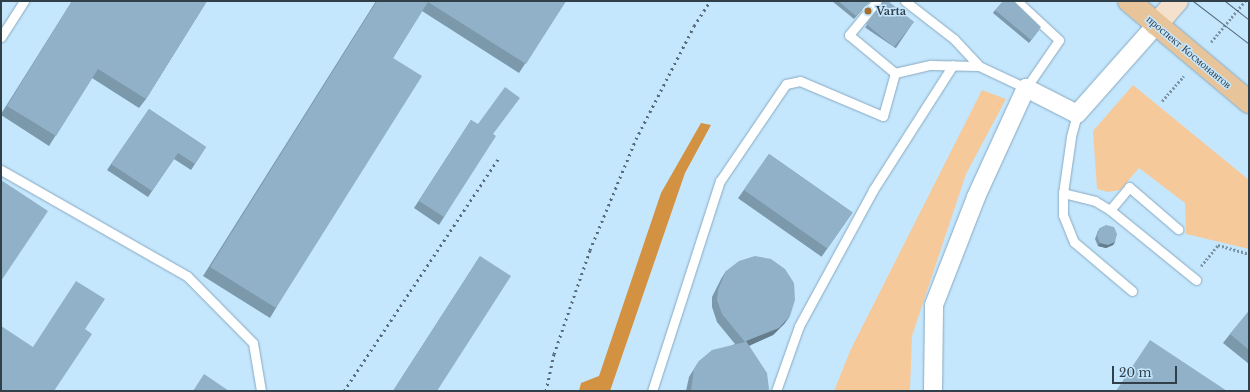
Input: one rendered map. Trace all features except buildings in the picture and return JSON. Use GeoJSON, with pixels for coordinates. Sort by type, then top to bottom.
{"type":"FeatureCollection","features":[{"type":"Feature","properties":{"kind":"main road","name":"проспект Космонавтов"},"geometry":{"type":"LineString","coordinates":[[1129,1],[1249,102]]}},
{"type":"Feature","properties":{"kind":"main road"},"geometry":{"type":"LineString","coordinates":[[1156,25],[1177,1]]}},
{"type":"Feature","properties":{"kind":"street"},"geometry":{"type":"LineString","coordinates":[[933,391],[934,305],[976,197],[1026,88],[1077,114],[1156,25]]}},
{"type":"Feature","properties":{"kind":"lane"},"geometry":{"type":"LineString","coordinates":[[1,38],[24,1]]}},
{"type":"Feature","properties":{"kind":"lane"},"geometry":{"type":"LineString","coordinates":[[877,1],[849,35],[895,73]]}},
{"type":"Feature","properties":{"kind":"lane"},"geometry":{"type":"LineString","coordinates":[[905,1],[954,39],[979,66],[1026,88],[1059,40],[1017,1]]}},
{"type":"Feature","properties":{"kind":"lane"},"geometry":{"type":"LineString","coordinates":[[895,73],[931,65],[979,66]]}},
{"type":"Feature","properties":{"kind":"lane"},"geometry":{"type":"LineString","coordinates":[[776,391],[799,326],[869,197],[953,65]]}},
{"type":"Feature","properties":{"kind":"lane"},"geometry":{"type":"LineString","coordinates":[[652,391],[720,181],[786,84],[800,82],[883,116],[895,73]]}},
{"type":"Feature","properties":{"kind":"lane"},"geometry":{"type":"LineString","coordinates":[[1077,114],[1071,137],[1063,193],[1063,215],[1074,242],[1132,291]]}},
{"type":"Feature","properties":{"kind":"lane"},"geometry":{"type":"LineString","coordinates":[[1,170],[187,276],[253,343],[261,391]]}},
{"type":"Feature","properties":{"kind":"lane"},"geometry":{"type":"LineString","coordinates":[[1110,210],[1129,187],[1178,229]]}},
{"type":"Feature","properties":{"kind":"lane"},"geometry":{"type":"LineString","coordinates":[[1063,193],[1095,201],[1110,210],[1194,278]]}},
{"type":"Feature","properties":{"kind":"path"},"geometry":{"type":"LineString","coordinates":[[1194,278],[1218,245],[1249,254]]}},
{"type":"Feature","properties":{"kind":"shaded area"},"geometry":{"type":"Polygon","coordinates":[[[1133,85],[1249,180],[1249,249],[1186,234],[1185,203],[1139,168],[1120,190],[1108,192],[1097,189],[1093,131],[1133,85]]]}},
{"type":"Feature","properties":{"kind":"shaded area"},"geometry":{"type":"Polygon","coordinates":[[[982,90],[1006,99],[966,174],[912,336],[910,391],[834,391],[850,351],[982,90]]]}},
{"type":"Feature","properties":{"kind":"shaded area"},"geometry":{"type":"Polygon","coordinates":[[[701,123],[711,125],[685,173],[610,391],[579,391],[581,383],[599,376],[661,193],[701,123]]]}},
{"type":"Feature","properties":{"kind":"tram line"},"geometry":{"type":"LineString","coordinates":[[1193,1],[1249,44]]}},
{"type":"Feature","properties":{"kind":"tram line"},"geometry":{"type":"LineString","coordinates":[[1225,1],[1249,20]]}},
{"type":"Feature","properties":{"kind":"railway"},"geometry":{"type":"LineString","coordinates":[[546,391],[554,354],[590,250],[636,139],[694,26],[710,1]]}},
{"type":"Feature","properties":{"kind":"railway"},"geometry":{"type":"LineString","coordinates":[[344,391],[499,158]]}},
{"type":"Feature","properties":{"kind":"place","name":"Varta"},"geometry":{"type":"Point","coordinates":[868,11]}}]}
